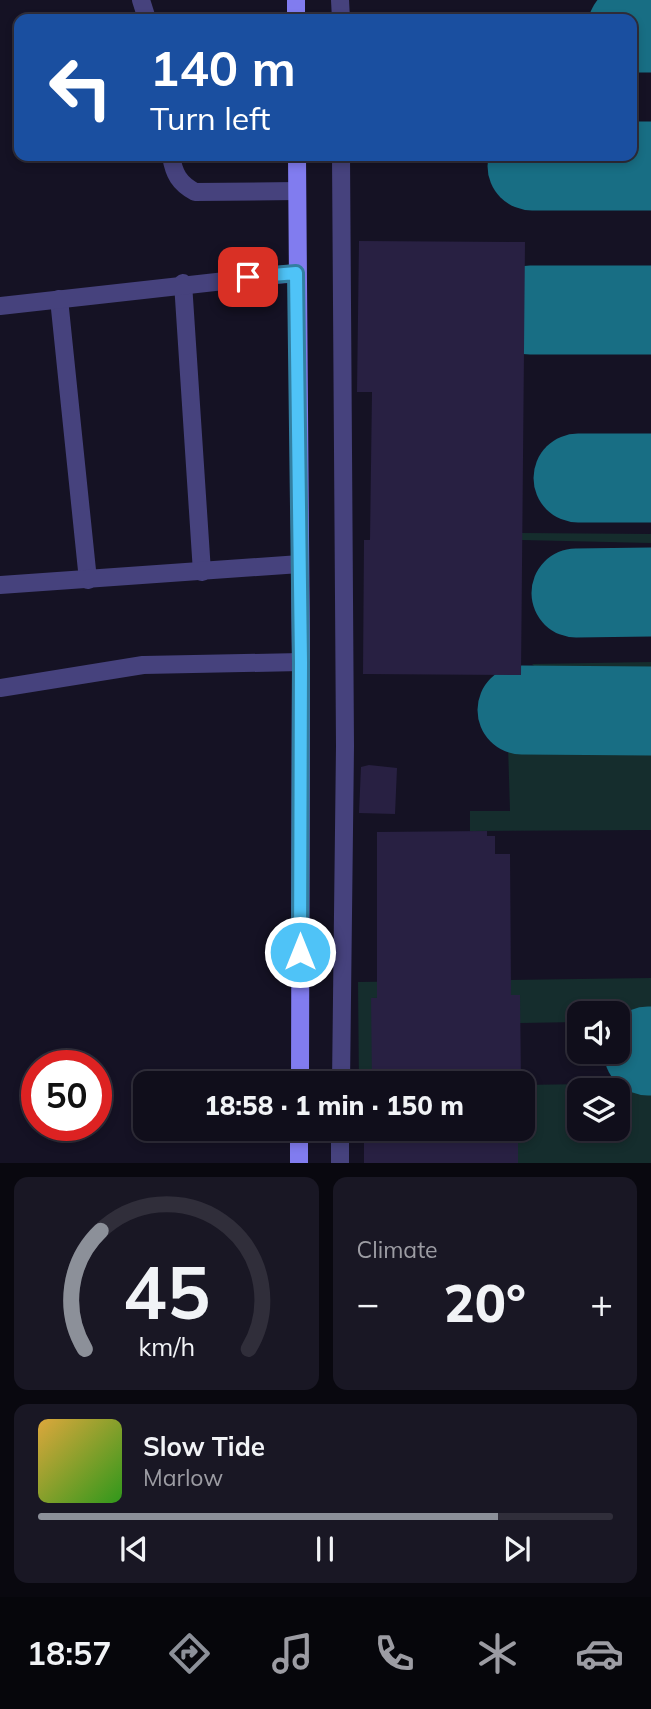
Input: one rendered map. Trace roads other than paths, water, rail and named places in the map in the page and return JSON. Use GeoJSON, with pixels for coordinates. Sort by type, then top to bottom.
{"type":"FeatureCollection","features":[{"type":"Feature","properties":{"kind":"main road"},"geometry":{"type":"LineString","coordinates":[[297,161],[301,662],[300,1071]]}},
{"type":"Feature","properties":{"kind":"main road"},"geometry":{"type":"LineString","coordinates":[[299,1141],[299,1163]]}},
{"type":"Feature","properties":{"kind":"street"},"geometry":{"type":"LineString","coordinates":[[172,161],[181,185],[195,192],[298,191]]}},
{"type":"Feature","properties":{"kind":"street"},"geometry":{"type":"LineString","coordinates":[[341,161],[345,746],[341,1071]]}},
{"type":"Feature","properties":{"kind":"street"},"geometry":{"type":"LineString","coordinates":[[0,306],[183,283],[296,273]]}},
{"type":"Feature","properties":{"kind":"street"},"geometry":{"type":"LineString","coordinates":[[183,283],[202,572]]}},
{"type":"Feature","properties":{"kind":"street"},"geometry":{"type":"LineString","coordinates":[[59,299],[88,580]]}},
{"type":"Feature","properties":{"kind":"street"},"geometry":{"type":"LineString","coordinates":[[0,585],[300,564]]}},
{"type":"Feature","properties":{"kind":"street"},"geometry":{"type":"LineString","coordinates":[[0,688],[144,665],[301,662]]}},
{"type":"Feature","properties":{"kind":"street"},"geometry":{"type":"LineString","coordinates":[[340,1141],[340,1163]]}}]}
